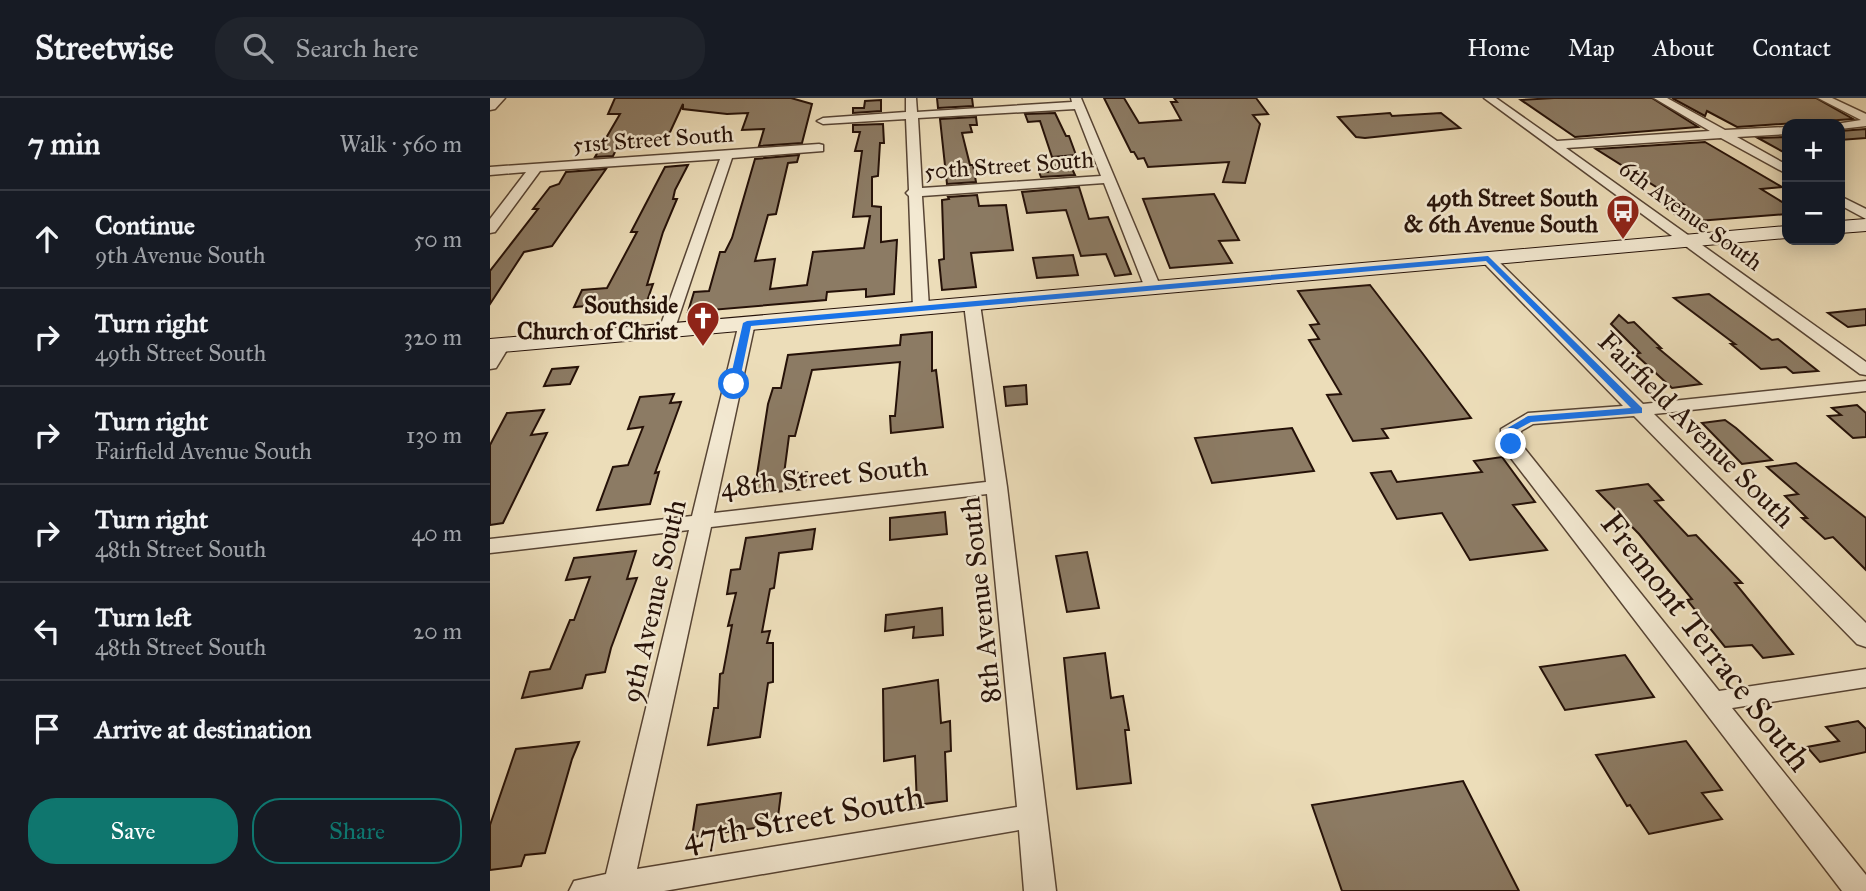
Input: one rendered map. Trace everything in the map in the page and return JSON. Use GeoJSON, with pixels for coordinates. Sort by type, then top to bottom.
{"type":"FeatureCollection","features":[{"type":"Feature","properties":{"kind":"main road"},"geometry":{"type":"LineString","coordinates":[[1845,227],[1866,225]]}},
{"type":"Feature","properties":{"kind":"main road"},"geometry":{"type":"LineString","coordinates":[[494,352],[667,330],[1782,232]]}},
{"type":"Feature","properties":{"kind":"street"},"geometry":{"type":"LineString","coordinates":[[490,106],[498,98]]}},
{"type":"Feature","properties":{"kind":"street"},"geometry":{"type":"LineString","coordinates":[[911,98],[913,193],[921,308]]}},
{"type":"Feature","properties":{"kind":"street","name":"6th Avenue South"},"geometry":{"type":"LineString","coordinates":[[1489,98],[1866,370]]}},
{"type":"Feature","properties":{"kind":"street"},"geometry":{"type":"LineString","coordinates":[[1659,98],[1782,167]]}},
{"type":"Feature","properties":{"kind":"street"},"geometry":{"type":"LineString","coordinates":[[1823,98],[1866,121]]}},
{"type":"Feature","properties":{"kind":"street"},"geometry":{"type":"LineString","coordinates":[[823,121],[1078,102],[1153,288]]}},
{"type":"Feature","properties":{"kind":"street"},"geometry":{"type":"LineString","coordinates":[[1845,125],[1866,121]]}},
{"type":"Feature","properties":{"kind":"street"},"geometry":{"type":"LineString","coordinates":[[1556,145],[1782,130]]}},
{"type":"Feature","properties":{"kind":"street","name":"51st Street South"},"geometry":{"type":"LineString","coordinates":[[490,171],[819,148]]}},
{"type":"Feature","properties":{"kind":"street"},"geometry":{"type":"LineString","coordinates":[[667,330],[727,155]]}},
{"type":"Feature","properties":{"kind":"street"},"geometry":{"type":"LineString","coordinates":[[490,229],[536,168]]}},
{"type":"Feature","properties":{"kind":"street","name":"50th Street South"},"geometry":{"type":"LineString","coordinates":[[913,193],[1108,179]]}},
{"type":"Feature","properties":{"kind":"street"},"geometry":{"type":"LineString","coordinates":[[1845,203],[1866,215]]}},
{"type":"Feature","properties":{"kind":"street","name":"Fairfield Avenue South"},"geometry":{"type":"LineString","coordinates":[[1488,258],[1866,638]]}},
{"type":"Feature","properties":{"kind":"street","name":"8th Avenue South"},"geometry":{"type":"LineString","coordinates":[[972,304],[997,487],[1040,891]]}},
{"type":"Feature","properties":{"kind":"street","name":"9th Avenue South"},"geometry":{"type":"LineString","coordinates":[[617,889],[747,323]]}},
{"type":"Feature","properties":{"kind":"street"},"geometry":{"type":"LineString","coordinates":[[1639,410],[1866,386]]}},
{"type":"Feature","properties":{"kind":"street","name":"Fremont Terrace South"},"geometry":{"type":"LineString","coordinates":[[1639,410],[1528,419],[1511,429],[1511,444],[1860,891]]}},
{"type":"Feature","properties":{"kind":"street","name":"48th Street South"},"geometry":{"type":"LineString","coordinates":[[490,546],[703,519],[997,487]]}},
{"type":"Feature","properties":{"kind":"street"},"geometry":{"type":"LineString","coordinates":[[1712,702],[1866,678]]}},
{"type":"Feature","properties":{"kind":"street","name":"47th Street South"},"geometry":{"type":"LineString","coordinates":[[585,891],[617,889],[1033,816]]}},
{"type":"Feature","properties":{"kind":"building"},"geometry":{"type":"Polygon","coordinates":[[[615,98],[791,98],[812,104],[802,143],[759,146],[764,129],[742,130],[748,113],[727,114],[683,109],[683,104],[665,143],[618,146],[613,156],[595,157],[620,114],[608,114],[615,98]]]}},
{"type":"Feature","properties":{"kind":"building"},"geometry":{"type":"Polygon","coordinates":[[[937,98],[972,98],[973,106],[938,108],[937,98]]]}},
{"type":"Feature","properties":{"kind":"building"},"geometry":{"type":"Polygon","coordinates":[[[1104,98],[1124,98],[1139,123],[1181,120],[1171,102],[1177,102],[1174,98],[1256,98],[1268,114],[1253,115],[1260,124],[1245,183],[1223,182],[1229,162],[1148,167],[1144,158],[1138,159],[1134,152],[1131,152],[1104,98]]]}},
{"type":"Feature","properties":{"kind":"building"},"geometry":{"type":"Polygon","coordinates":[[[1652,98],[1698,127],[1575,137],[1521,100],[1652,98]]]}},
{"type":"Feature","properties":{"kind":"building"},"geometry":{"type":"Polygon","coordinates":[[[1672,98],[1816,98],[1853,119],[1782,119],[1782,124],[1737,127],[1707,111],[1705,116],[1672,98]]]}},
{"type":"Feature","properties":{"kind":"building"},"geometry":{"type":"Polygon","coordinates":[[[881,100],[881,111],[853,113],[853,108],[864,108],[865,101],[881,100]]]}},
{"type":"Feature","properties":{"kind":"building"},"geometry":{"type":"Polygon","coordinates":[[[1055,113],[1066,136],[1069,136],[1076,155],[1052,157],[1040,121],[1028,122],[1025,114],[1055,113]]]}},
{"type":"Feature","properties":{"kind":"building"},"geometry":{"type":"Polygon","coordinates":[[[1390,113],[1392,116],[1441,113],[1460,128],[1365,138],[1356,137],[1338,117],[1390,113]]]}},
{"type":"Feature","properties":{"kind":"building"},"geometry":{"type":"Polygon","coordinates":[[[976,117],[977,125],[970,125],[972,132],[962,133],[976,182],[947,184],[940,119],[976,117]]]}},
{"type":"Feature","properties":{"kind":"building"},"geometry":{"type":"Polygon","coordinates":[[[883,124],[884,143],[880,143],[878,176],[872,177],[872,206],[881,207],[881,242],[897,240],[894,294],[866,297],[866,289],[827,292],[826,300],[688,312],[694,292],[709,291],[720,252],[725,252],[732,238],[755,159],[799,155],[797,162],[788,163],[776,214],[768,215],[755,261],[775,259],[770,289],[807,285],[813,252],[864,248],[870,216],[853,217],[862,151],[855,151],[860,132],[853,132],[853,125],[883,124]]]}},
{"type":"Feature","properties":{"kind":"building"},"geometry":{"type":"Polygon","coordinates":[[[1866,129],[1866,138],[1845,140],[1845,131],[1866,129]]]}},
{"type":"Feature","properties":{"kind":"building"},"geometry":{"type":"Polygon","coordinates":[[[1782,137],[1782,151],[1758,138],[1782,137]]]}},
{"type":"Feature","properties":{"kind":"building"},"geometry":{"type":"Polygon","coordinates":[[[1705,142],[1782,187],[1761,189],[1782,202],[1782,214],[1685,222],[1663,205],[1683,204],[1596,149],[1705,142]]]}},
{"type":"Feature","properties":{"kind":"building"},"geometry":{"type":"Polygon","coordinates":[[[1068,160],[1075,175],[1041,177],[1039,172],[1048,172],[1046,162],[1068,160]]]}},
{"type":"Feature","properties":{"kind":"building"},"geometry":{"type":"Polygon","coordinates":[[[688,165],[675,190],[673,199],[677,199],[663,232],[647,285],[653,284],[647,301],[574,307],[582,290],[607,288],[637,232],[631,232],[665,167],[688,165]]]}},
{"type":"Feature","properties":{"kind":"building"},"geometry":{"type":"Polygon","coordinates":[[[606,169],[552,246],[524,252],[490,304],[490,271],[538,209],[533,209],[550,187],[559,184],[566,172],[606,169]]]}},
{"type":"Feature","properties":{"kind":"building"},"geometry":{"type":"Polygon","coordinates":[[[1079,187],[1089,219],[1108,217],[1131,274],[1115,276],[1106,254],[1081,256],[1066,210],[1027,213],[1022,192],[1079,187]]]}},
{"type":"Feature","properties":{"kind":"building"},"geometry":{"type":"Polygon","coordinates":[[[1214,194],[1239,240],[1219,241],[1232,263],[1170,268],[1143,199],[1214,194]]]}},
{"type":"Feature","properties":{"kind":"building"},"geometry":{"type":"Polygon","coordinates":[[[977,195],[979,206],[1006,205],[1013,250],[971,253],[976,287],[942,290],[939,260],[944,259],[942,200],[949,199],[948,197],[977,195]]]}},
{"type":"Feature","properties":{"kind":"building"},"geometry":{"type":"Polygon","coordinates":[[[1073,255],[1078,275],[1037,278],[1033,258],[1073,255]]]}},
{"type":"Feature","properties":{"kind":"building"},"geometry":{"type":"Polygon","coordinates":[[[1370,285],[1471,418],[1382,429],[1388,438],[1353,441],[1327,395],[1341,394],[1309,340],[1319,339],[1310,325],[1319,324],[1298,291],[1370,285]]]}},
{"type":"Feature","properties":{"kind":"building"},"geometry":{"type":"Polygon","coordinates":[[[1709,294],[1772,340],[1778,339],[1818,371],[1793,373],[1786,367],[1761,369],[1731,344],[1735,344],[1674,298],[1709,294]]]}},
{"type":"Feature","properties":{"kind":"building"},"geometry":{"type":"Polygon","coordinates":[[[1866,309],[1866,325],[1848,327],[1828,313],[1866,309]]]}},
{"type":"Feature","properties":{"kind":"building"},"geometry":{"type":"Polygon","coordinates":[[[1619,315],[1628,323],[1634,322],[1661,348],[1658,348],[1701,384],[1672,388],[1635,354],[1640,353],[1611,324],[1619,315]]]}},
{"type":"Feature","properties":{"kind":"building"},"geometry":{"type":"Polygon","coordinates":[[[932,332],[932,371],[936,370],[943,427],[891,433],[890,416],[895,416],[900,362],[812,370],[795,436],[789,436],[784,474],[807,472],[804,489],[754,494],[768,404],[773,388],[781,388],[788,355],[900,345],[901,335],[932,332]]]}},
{"type":"Feature","properties":{"kind":"building"},"geometry":{"type":"Polygon","coordinates":[[[578,367],[570,384],[544,386],[552,369],[578,367]]]}},
{"type":"Feature","properties":{"kind":"building"},"geometry":{"type":"Polygon","coordinates":[[[1026,385],[1027,404],[1006,406],[1004,387],[1026,385]]]}},
{"type":"Feature","properties":{"kind":"building"},"geometry":{"type":"Polygon","coordinates":[[[674,394],[670,403],[681,402],[655,473],[659,472],[650,504],[597,510],[613,467],[628,465],[643,427],[628,429],[640,397],[674,394]]]}},
{"type":"Feature","properties":{"kind":"building"},"geometry":{"type":"Polygon","coordinates":[[[1857,405],[1866,413],[1866,437],[1853,438],[1828,416],[1841,415],[1832,408],[1857,405]]]}},
{"type":"Feature","properties":{"kind":"building"},"geometry":{"type":"Polygon","coordinates":[[[544,410],[531,435],[547,433],[503,523],[490,525],[490,445],[507,413],[544,410]]]}},
{"type":"Feature","properties":{"kind":"building"},"geometry":{"type":"Polygon","coordinates":[[[1725,420],[1772,460],[1742,464],[1702,423],[1725,420]]]}},
{"type":"Feature","properties":{"kind":"building"},"geometry":{"type":"Polygon","coordinates":[[[1292,428],[1314,471],[1212,483],[1195,438],[1292,428]]]}},
{"type":"Feature","properties":{"kind":"building"},"geometry":{"type":"Polygon","coordinates":[[[1502,457],[1535,502],[1513,505],[1547,550],[1470,560],[1442,513],[1397,519],[1371,473],[1391,471],[1397,482],[1482,472],[1474,461],[1502,457]]]}},
{"type":"Feature","properties":{"kind":"building"},"geometry":{"type":"Polygon","coordinates":[[[1796,463],[1866,518],[1866,570],[1833,537],[1825,539],[1802,518],[1807,518],[1785,496],[1798,494],[1767,467],[1796,463]]]}},
{"type":"Feature","properties":{"kind":"building"},"geometry":{"type":"Polygon","coordinates":[[[1648,484],[1663,500],[1655,501],[1688,536],[1696,535],[1742,583],[1735,583],[1793,654],[1763,658],[1752,645],[1725,647],[1687,600],[1692,599],[1639,534],[1597,491],[1648,484]]]}},
{"type":"Feature","properties":{"kind":"building"},"geometry":{"type":"Polygon","coordinates":[[[945,512],[947,534],[890,540],[890,518],[945,512]]]}},
{"type":"Feature","properties":{"kind":"building"},"geometry":{"type":"Polygon","coordinates":[[[815,529],[812,549],[779,553],[774,588],[770,589],[762,632],[770,631],[767,643],[773,643],[773,682],[768,683],[760,737],[708,745],[714,708],[718,708],[720,674],[723,673],[732,625],[728,626],[736,593],[727,594],[731,570],[740,569],[746,538],[815,529]]]}},
{"type":"Feature","properties":{"kind":"building"},"geometry":{"type":"Polygon","coordinates":[[[636,551],[627,579],[637,578],[605,672],[586,675],[582,688],[522,698],[530,672],[550,669],[570,620],[574,620],[590,577],[566,580],[574,558],[636,551]]]}},
{"type":"Feature","properties":{"kind":"building"},"geometry":{"type":"Polygon","coordinates":[[[1087,552],[1099,608],[1067,612],[1056,556],[1087,552]]]}},
{"type":"Feature","properties":{"kind":"building"},"geometry":{"type":"Polygon","coordinates":[[[942,608],[943,635],[913,638],[914,627],[885,631],[886,615],[942,608]]]}},
{"type":"Feature","properties":{"kind":"building"},"geometry":{"type":"Polygon","coordinates":[[[1105,653],[1111,698],[1123,696],[1129,730],[1125,730],[1131,783],[1077,789],[1064,658],[1105,653]]]}},
{"type":"Feature","properties":{"kind":"building"},"geometry":{"type":"Polygon","coordinates":[[[1625,655],[1654,697],[1565,710],[1540,667],[1625,655]]]}},
{"type":"Feature","properties":{"kind":"building"},"geometry":{"type":"Polygon","coordinates":[[[938,680],[941,723],[950,721],[951,751],[945,752],[947,801],[917,805],[915,756],[884,761],[883,689],[938,680]]]}},
{"type":"Feature","properties":{"kind":"building"},"geometry":{"type":"Polygon","coordinates":[[[1858,721],[1866,729],[1866,752],[1820,762],[1807,747],[1839,741],[1826,727],[1858,721]]]}},
{"type":"Feature","properties":{"kind":"building"},"geometry":{"type":"Polygon","coordinates":[[[1686,741],[1722,790],[1702,793],[1722,819],[1649,834],[1630,805],[1627,806],[1596,755],[1686,741]]]}},
{"type":"Feature","properties":{"kind":"building"},"geometry":{"type":"Polygon","coordinates":[[[579,742],[545,853],[525,855],[521,866],[490,870],[490,825],[516,749],[579,742]]]}},
{"type":"Feature","properties":{"kind":"building"},"geometry":{"type":"Polygon","coordinates":[[[1463,781],[1519,891],[1342,891],[1312,805],[1463,781]]]}},
{"type":"Feature","properties":{"kind":"building"},"geometry":{"type":"Polygon","coordinates":[[[781,793],[777,825],[692,837],[697,805],[781,793]]]}},
{"type":"Feature","properties":{"kind":"place","name":"49th Street South & 6th Avenue South"},"geometry":{"type":"Point","coordinates":[1623,241]}},
{"type":"Feature","properties":{"kind":"place","name":"Southside Church of Christ"},"geometry":{"type":"Point","coordinates":[703,348]}},
{"type":"Feature","properties":{"kind":"route"},"geometry":{"type":"LineString","coordinates":[[734,384],[747,323],[1488,258],[1639,410],[1528,419],[1511,429],[1511,444]]}}]}
